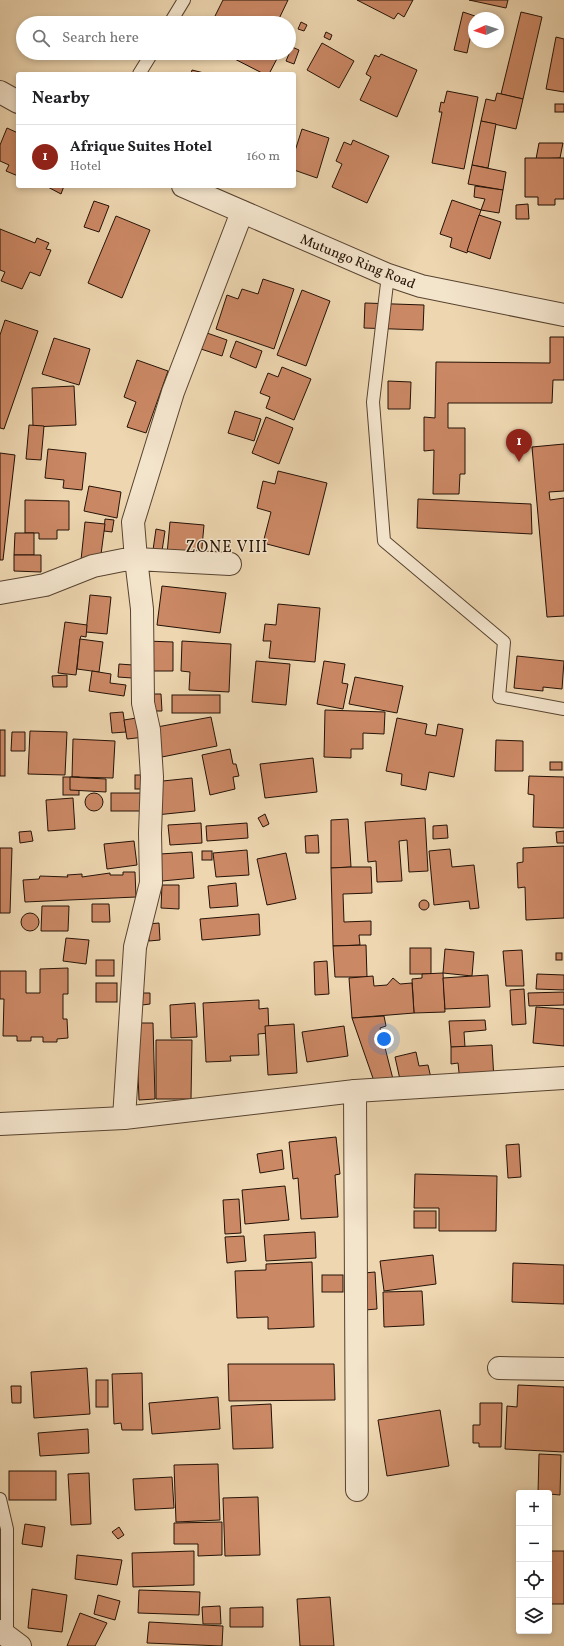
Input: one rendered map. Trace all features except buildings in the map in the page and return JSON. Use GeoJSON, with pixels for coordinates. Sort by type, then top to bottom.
{"type":"FeatureCollection","features":[{"type":"Feature","properties":{"kind":"street"},"geometry":{"type":"LineString","coordinates":[[0,92],[16,101]]}},
{"type":"Feature","properties":{"kind":"street","name":"Mutungo Ring Road"},"geometry":{"type":"LineString","coordinates":[[188,188],[388,275],[421,286],[564,315]]}},
{"type":"Feature","properties":{"kind":"street"},"geometry":{"type":"LineString","coordinates":[[124,1118],[135,947],[151,883],[150,833],[152,777],[149,730],[143,703],[142,609],[133,522],[173,392],[242,212]]}},
{"type":"Feature","properties":{"kind":"street"},"geometry":{"type":"LineString","coordinates":[[0,593],[45,585],[93,566],[123,560],[136,559],[230,564]]}},
{"type":"Feature","properties":{"kind":"street"},"geometry":{"type":"LineString","coordinates":[[0,1124],[124,1118],[355,1090],[564,1078]]}},
{"type":"Feature","properties":{"kind":"street"},"geometry":{"type":"LineString","coordinates":[[355,1090],[356,1490]]}},
{"type":"Feature","properties":{"kind":"street"},"geometry":{"type":"LineString","coordinates":[[499,1368],[564,1369]]}},
{"type":"Feature","properties":{"kind":"lane"},"geometry":{"type":"LineString","coordinates":[[174,16],[184,0]]}},
{"type":"Feature","properties":{"kind":"lane"},"geometry":{"type":"LineString","coordinates":[[140,72],[148,60]]}},
{"type":"Feature","properties":{"kind":"lane"},"geometry":{"type":"LineString","coordinates":[[388,275],[373,402],[384,541],[504,642],[499,697],[564,708]]}},
{"type":"Feature","properties":{"kind":"lane"},"geometry":{"type":"LineString","coordinates":[[0,1499],[7,1529],[9,1638]]}},
{"type":"Feature","properties":{"kind":"place","name":"Afrique Suites Hotel"},"geometry":{"type":"Point","coordinates":[519,462]}},
{"type":"Feature","properties":{"kind":"district","name":"ZONE VIII"},"geometry":{"type":"Point","coordinates":[227,546]}}]}
